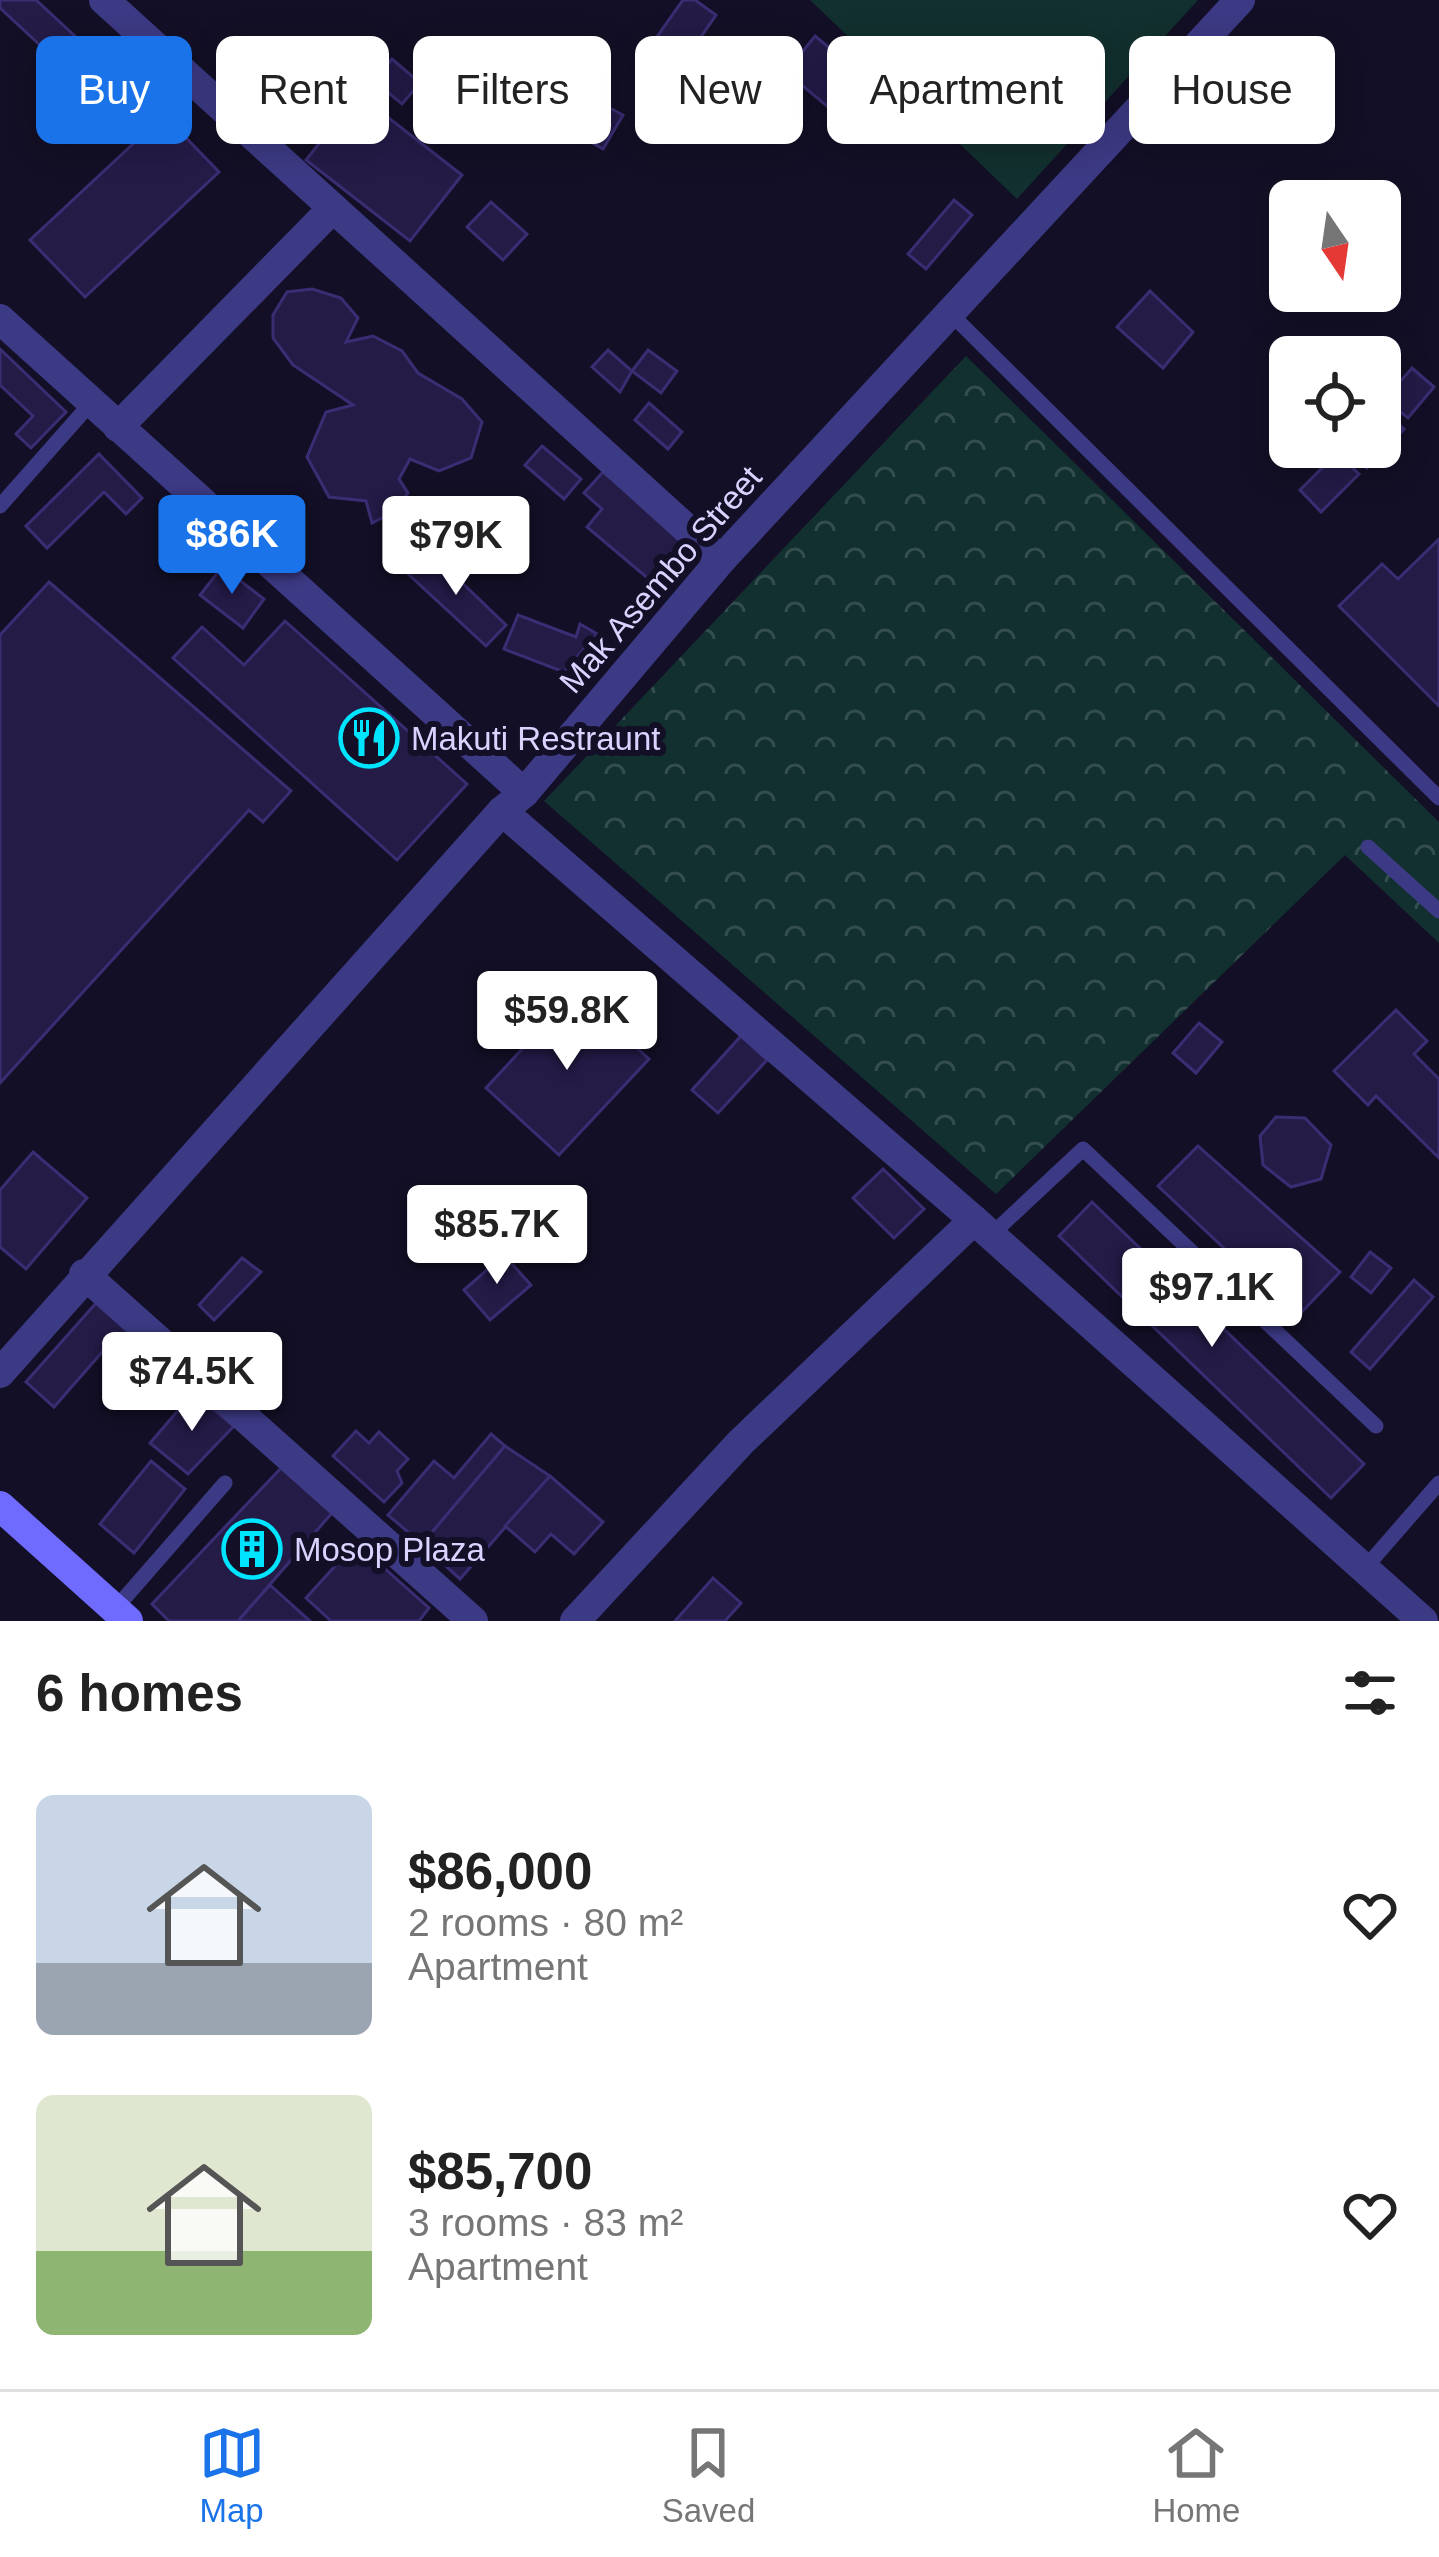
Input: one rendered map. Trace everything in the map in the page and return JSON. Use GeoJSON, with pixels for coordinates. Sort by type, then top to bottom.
{"type":"FeatureCollection","features":[{"type":"Feature","properties":{"kind":"street"},"geometry":{"type":"LineString","coordinates":[[104,0],[721,560]]}},
{"type":"Feature","properties":{"kind":"street","name":"Mak Asembo Street"},"geometry":{"type":"LineString","coordinates":[[0,1373],[84,1274],[513,802],[721,560],[1240,0]]}},
{"type":"Feature","properties":{"kind":"street"},"geometry":{"type":"LineString","coordinates":[[118,427],[333,208]]}},
{"type":"Feature","properties":{"kind":"street"},"geometry":{"type":"LineString","coordinates":[[0,320],[513,802],[1423,1621]]}},
{"type":"Feature","properties":{"kind":"street"},"geometry":{"type":"LineString","coordinates":[[575,1621],[741,1442],[982,1228]]}},
{"type":"Feature","properties":{"kind":"street"},"geometry":{"type":"LineString","coordinates":[[84,1274],[473,1621]]}},
{"type":"Feature","properties":{"kind":"street"},"geometry":{"type":"LineString","coordinates":[[0,1506],[122,1615]]}},
{"type":"Feature","properties":{"kind":"lane"},"geometry":{"type":"LineString","coordinates":[[951,314],[1439,798]]}},
{"type":"Feature","properties":{"kind":"lane"},"geometry":{"type":"LineString","coordinates":[[0,506],[92,403]]}},
{"type":"Feature","properties":{"kind":"lane"},"geometry":{"type":"LineString","coordinates":[[1368,847],[1439,911]]}},
{"type":"Feature","properties":{"kind":"lane"},"geometry":{"type":"LineString","coordinates":[[982,1228],[1083,1149],[1376,1426]]}},
{"type":"Feature","properties":{"kind":"lane"},"geometry":{"type":"LineString","coordinates":[[122,1615],[225,1483]]}},
{"type":"Feature","properties":{"kind":"lane"},"geometry":{"type":"LineString","coordinates":[[1365,1568],[1439,1484]]}},
{"type":"Feature","properties":{"kind":"green space"},"geometry":{"type":"Polygon","coordinates":[[[810,0],[1198,0],[1165,36],[1129,36],[1129,76],[1105,102],[1105,36],[847,36],[810,0]]]}},
{"type":"Feature","properties":{"kind":"green space"},"geometry":{"type":"Polygon","coordinates":[[[960,144],[1067,144],[1017,199],[960,144]]]}},
{"type":"Feature","properties":{"kind":"green space"},"geometry":{"type":"Polygon","coordinates":[[[966,356],[1439,822],[1439,943],[1345,855],[996,1194],[544,801],[966,356]]]}},
{"type":"Feature","properties":{"kind":"building"},"geometry":{"type":"Polygon","coordinates":[[[0,0],[36,0],[75,36],[36,36],[36,41],[0,8],[0,0]]]}},
{"type":"Feature","properties":{"kind":"building"},"geometry":{"type":"Polygon","coordinates":[[[683,0],[695,0],[716,15],[702,36],[658,36],[683,0]]]}},
{"type":"Feature","properties":{"kind":"building"},"geometry":{"type":"Polygon","coordinates":[[[815,36],[827,46],[827,106],[803,86],[803,51],[815,36]]]}},
{"type":"Feature","properties":{"kind":"building"},"geometry":{"type":"Polygon","coordinates":[[[392,59],[413,77],[413,91],[402,104],[389,93],[392,59]]]}},
{"type":"Feature","properties":{"kind":"building"},"geometry":{"type":"Polygon","coordinates":[[[611,109],[623,115],[611,135],[611,109]]]}},
{"type":"Feature","properties":{"kind":"building"},"geometry":{"type":"Polygon","coordinates":[[[389,118],[413,137],[413,144],[422,144],[462,175],[410,241],[306,160],[319,144],[389,144],[389,118]]]}},
{"type":"Feature","properties":{"kind":"building"},"geometry":{"type":"Polygon","coordinates":[[[133,144],[192,144],[219,172],[85,297],[30,240],[133,144]]]}},
{"type":"Feature","properties":{"kind":"building"},"geometry":{"type":"Polygon","coordinates":[[[954,200],[972,215],[926,269],[908,254],[954,200]]]}},
{"type":"Feature","properties":{"kind":"building"},"geometry":{"type":"Polygon","coordinates":[[[491,202],[527,234],[503,260],[467,227],[491,202]]]}},
{"type":"Feature","properties":{"kind":"building"},"geometry":{"type":"Polygon","coordinates":[[[312,289],[341,298],[358,318],[346,342],[373,336],[402,351],[418,373],[462,399],[482,422],[471,458],[439,471],[410,459],[399,479],[408,493],[395,511],[372,523],[366,501],[329,497],[307,457],[326,412],[353,405],[293,365],[273,338],[273,315],[287,292],[312,289]]]}},
{"type":"Feature","properties":{"kind":"building"},"geometry":{"type":"Polygon","coordinates":[[[1150,291],[1193,332],[1163,368],[1117,327],[1150,291]]]}},
{"type":"Feature","properties":{"kind":"building"},"geometry":{"type":"Polygon","coordinates":[[[0,349],[66,412],[31,448],[16,434],[33,416],[0,385],[0,349]]]}},
{"type":"Feature","properties":{"kind":"building"},"geometry":{"type":"Polygon","coordinates":[[[608,350],[632,371],[620,392],[592,367],[608,350]]]}},
{"type":"Feature","properties":{"kind":"building"},"geometry":{"type":"Polygon","coordinates":[[[648,350],[677,371],[661,393],[632,371],[648,350]]]}},
{"type":"Feature","properties":{"kind":"building"},"geometry":{"type":"Polygon","coordinates":[[[1412,368],[1434,387],[1408,418],[1401,412],[1401,381],[1412,368]]]}},
{"type":"Feature","properties":{"kind":"building"},"geometry":{"type":"Polygon","coordinates":[[[649,403],[682,432],[668,449],[635,420],[649,403]]]}},
{"type":"Feature","properties":{"kind":"building"},"geometry":{"type":"Polygon","coordinates":[[[542,446],[581,479],[564,499],[525,465],[542,446]]]}},
{"type":"Feature","properties":{"kind":"building"},"geometry":{"type":"Polygon","coordinates":[[[99,454],[142,498],[126,514],[104,492],[47,548],[26,526],[99,454]]]}},
{"type":"Feature","properties":{"kind":"building"},"geometry":{"type":"Polygon","coordinates":[[[1322,468],[1353,468],[1359,474],[1321,512],[1300,490],[1322,468]]]}},
{"type":"Feature","properties":{"kind":"building"},"geometry":{"type":"Polygon","coordinates":[[[603,472],[685,541],[651,581],[587,527],[602,509],[584,493],[603,472]]]}},
{"type":"Feature","properties":{"kind":"building"},"geometry":{"type":"Polygon","coordinates":[[[1439,539],[1439,706],[1339,606],[1382,564],[1398,579],[1439,539]]]}},
{"type":"Feature","properties":{"kind":"building"},"geometry":{"type":"Polygon","coordinates":[[[428,550],[506,625],[486,646],[407,573],[428,550]]]}},
{"type":"Feature","properties":{"kind":"building"},"geometry":{"type":"Polygon","coordinates":[[[222,567],[264,599],[243,628],[200,595],[222,567]]]}},
{"type":"Feature","properties":{"kind":"building"},"geometry":{"type":"Polygon","coordinates":[[[49,582],[291,791],[263,822],[249,810],[0,1083],[0,635],[49,582]]]}},
{"type":"Feature","properties":{"kind":"building"},"geometry":{"type":"Polygon","coordinates":[[[518,615],[576,637],[580,624],[597,634],[564,672],[504,649],[518,615]]]}},
{"type":"Feature","properties":{"kind":"building"},"geometry":{"type":"Polygon","coordinates":[[[285,621],[467,784],[397,860],[173,658],[202,627],[244,665],[285,621]]]}},
{"type":"Feature","properties":{"kind":"building"},"geometry":{"type":"Polygon","coordinates":[[[575,992],[649,1059],[559,1155],[486,1088],[575,992]]]}},
{"type":"Feature","properties":{"kind":"building"},"geometry":{"type":"Polygon","coordinates":[[[1396,1010],[1427,1041],[1414,1054],[1439,1079],[1439,1158],[1376,1096],[1368,1105],[1334,1071],[1396,1010]]]}},
{"type":"Feature","properties":{"kind":"building"},"geometry":{"type":"Polygon","coordinates":[[[1199,1023],[1222,1042],[1196,1073],[1173,1053],[1199,1023]]]}},
{"type":"Feature","properties":{"kind":"building"},"geometry":{"type":"Polygon","coordinates":[[[741,1036],[767,1060],[718,1113],[692,1090],[741,1036]]]}},
{"type":"Feature","properties":{"kind":"building"},"geometry":{"type":"Polygon","coordinates":[[[1276,1117],[1305,1118],[1331,1145],[1321,1179],[1291,1187],[1263,1165],[1260,1136],[1276,1117]]]}},
{"type":"Feature","properties":{"kind":"building"},"geometry":{"type":"Polygon","coordinates":[[[1198,1146],[1340,1272],[1297,1317],[1158,1186],[1198,1146]]]}},
{"type":"Feature","properties":{"kind":"building"},"geometry":{"type":"Polygon","coordinates":[[[33,1152],[87,1198],[26,1269],[0,1247],[0,1190],[33,1152]]]}},
{"type":"Feature","properties":{"kind":"building"},"geometry":{"type":"Polygon","coordinates":[[[883,1169],[924,1209],[894,1238],[853,1198],[883,1169]]]}},
{"type":"Feature","properties":{"kind":"building"},"geometry":{"type":"Polygon","coordinates":[[[1092,1202],[1364,1464],[1331,1498],[1059,1236],[1092,1202]]]}},
{"type":"Feature","properties":{"kind":"building"},"geometry":{"type":"Polygon","coordinates":[[[1370,1252],[1391,1268],[1371,1293],[1351,1277],[1370,1252]]]}},
{"type":"Feature","properties":{"kind":"building"},"geometry":{"type":"Polygon","coordinates":[[[504,1255],[531,1285],[490,1320],[464,1290],[504,1255]]]}},
{"type":"Feature","properties":{"kind":"building"},"geometry":{"type":"Polygon","coordinates":[[[242,1258],[261,1272],[214,1320],[199,1305],[242,1258]]]}},
{"type":"Feature","properties":{"kind":"building"},"geometry":{"type":"Polygon","coordinates":[[[1414,1280],[1433,1297],[1370,1369],[1351,1352],[1414,1280]]]}},
{"type":"Feature","properties":{"kind":"building"},"geometry":{"type":"Polygon","coordinates":[[[96,1303],[141,1342],[120,1365],[103,1351],[54,1407],[26,1382],[96,1303]]]}},
{"type":"Feature","properties":{"kind":"building"},"geometry":{"type":"Polygon","coordinates":[[[193,1393],[234,1426],[188,1474],[150,1443],[193,1393]]]}},
{"type":"Feature","properties":{"kind":"building"},"geometry":{"type":"Polygon","coordinates":[[[356,1431],[369,1443],[379,1432],[408,1459],[397,1471],[402,1483],[384,1502],[333,1456],[356,1431]]]}},
{"type":"Feature","properties":{"kind":"building"},"geometry":{"type":"Polygon","coordinates":[[[491,1434],[505,1446],[422,1544],[388,1515],[434,1461],[454,1478],[491,1434]]]}},
{"type":"Feature","properties":{"kind":"building"},"geometry":{"type":"Polygon","coordinates":[[[505,1446],[550,1476],[460,1579],[422,1544],[505,1446]]]}},
{"type":"Feature","properties":{"kind":"building"},"geometry":{"type":"Polygon","coordinates":[[[151,1461],[185,1489],[134,1553],[100,1524],[151,1461]]]}},
{"type":"Feature","properties":{"kind":"building","name":"Mosop Plaza"},"geometry":{"type":"Polygon","coordinates":[[[281,1468],[332,1513],[238,1621],[169,1621],[152,1604],[281,1468]]]}},
{"type":"Feature","properties":{"kind":"building"},"geometry":{"type":"Polygon","coordinates":[[[550,1476],[603,1522],[574,1554],[551,1534],[535,1552],[505,1526],[550,1476]]]}},
{"type":"Feature","properties":{"kind":"building"},"geometry":{"type":"Polygon","coordinates":[[[356,1543],[429,1608],[419,1621],[331,1621],[306,1598],[356,1543]]]}},
{"type":"Feature","properties":{"kind":"building"},"geometry":{"type":"Polygon","coordinates":[[[713,1578],[741,1603],[725,1621],[675,1621],[713,1578]]]}},
{"type":"Feature","properties":{"kind":"building"},"geometry":{"type":"Polygon","coordinates":[[[270,1585],[310,1621],[238,1621],[270,1585]]]}},
{"type":"Feature","properties":{"kind":"place","name":"Makuti Restraunt"},"geometry":{"type":"Point","coordinates":[369,738]}},
{"type":"Feature","properties":{"kind":"place","name":"Mosop Plaza"},"geometry":{"type":"Point","coordinates":[252,1549]}}]}
